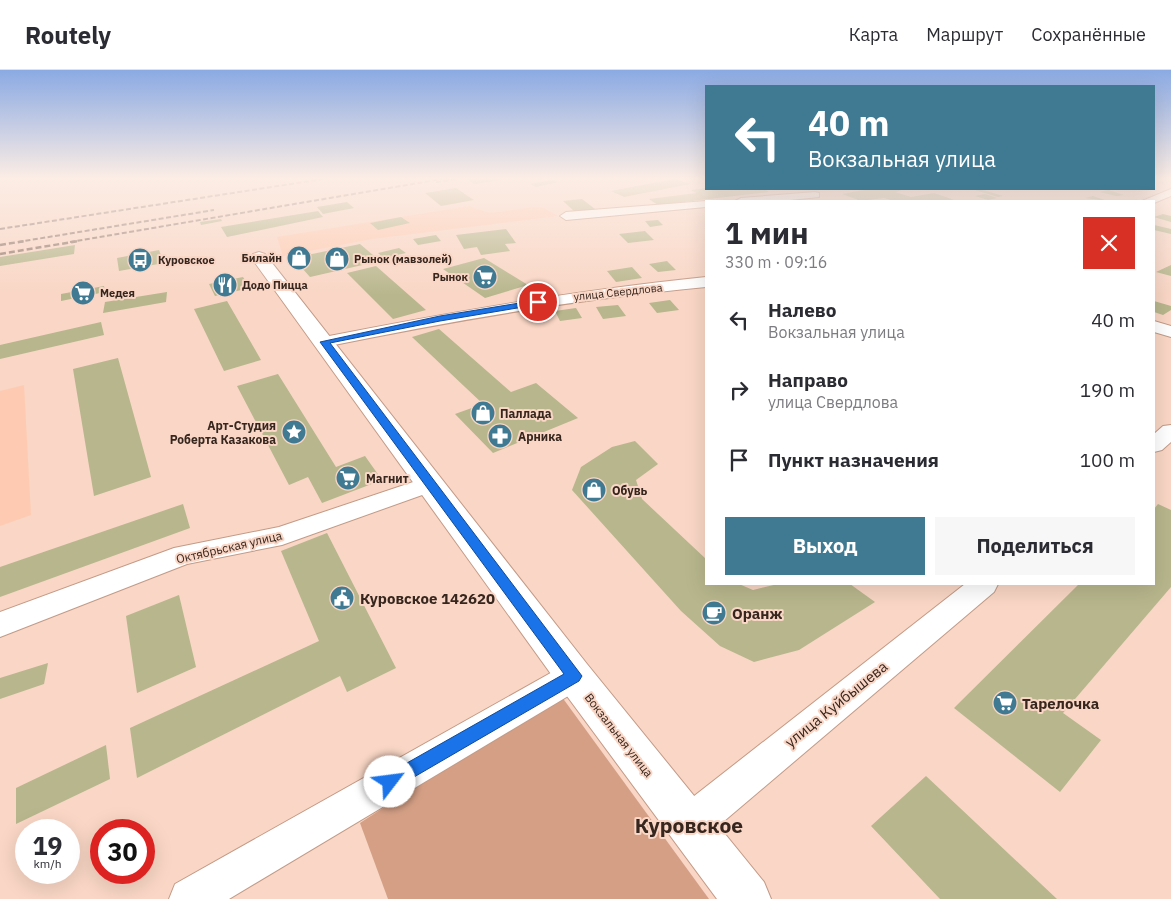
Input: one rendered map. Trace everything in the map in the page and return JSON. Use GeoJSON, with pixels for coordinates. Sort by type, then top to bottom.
{"type":"FeatureCollection","features":[{"type":"Feature","properties":{"kind":"street","name":"Вокзальная улица"},"geometry":{"type":"LineString","coordinates":[[259,257],[574,676],[747,899]]}},
{"type":"Feature","properties":{"kind":"street","name":"улица Свердлова"},"geometry":{"type":"LineString","coordinates":[[324,342],[440,318],[577,296],[705,282]]}},
{"type":"Feature","properties":{"kind":"street"},"geometry":{"type":"LineString","coordinates":[[1155,326],[1171,332]]}},
{"type":"Feature","properties":{"kind":"street"},"geometry":{"type":"LineString","coordinates":[[1155,444],[1171,431]]}},
{"type":"Feature","properties":{"kind":"street","name":"Октябрьская улица"},"geometry":{"type":"LineString","coordinates":[[0,625],[183,555],[282,536],[431,484]]}},
{"type":"Feature","properties":{"kind":"street","name":"улица Куйбышева"},"geometry":{"type":"LineString","coordinates":[[689,825],[983,585]]}},
{"type":"Feature","properties":{"kind":"street"},"geometry":{"type":"LineString","coordinates":[[190,899],[574,676]]}},
{"type":"Feature","properties":{"kind":"shaded area"},"geometry":{"type":"Polygon","coordinates":[[[397,218],[544,218],[372,239],[283,256],[277,237],[397,218]]]}},
{"type":"Feature","properties":{"kind":"shaded area"},"geometry":{"type":"Polygon","coordinates":[[[24,385],[31,515],[0,526],[0,391],[24,385]]]}},
{"type":"Feature","properties":{"kind":"shaded area"},"geometry":{"type":"Polygon","coordinates":[[[559,693],[709,899],[388,899],[360,823],[559,693]]]}},
{"type":"Feature","properties":{"kind":"building"},"geometry":{"type":"Polygon","coordinates":[[[277,218],[320,218],[227,237],[221,227],[277,218]]]}},
{"type":"Feature","properties":{"kind":"building"},"geometry":{"type":"Polygon","coordinates":[[[402,218],[410,223],[378,230],[370,223],[402,218]]]}},
{"type":"Feature","properties":{"kind":"building"},"geometry":{"type":"Polygon","coordinates":[[[1156,218],[1171,218],[1171,222],[1156,218]]]}},
{"type":"Feature","properties":{"kind":"building"},"geometry":{"type":"Polygon","coordinates":[[[221,219],[222,221],[201,225],[200,222],[221,219]]]}},
{"type":"Feature","properties":{"kind":"building"},"geometry":{"type":"Polygon","coordinates":[[[658,220],[663,225],[650,227],[645,221],[658,220]]]}},
{"type":"Feature","properties":{"kind":"building"},"geometry":{"type":"Polygon","coordinates":[[[1155,225],[1171,229],[1171,234],[1155,230],[1155,225]]]}},
{"type":"Feature","properties":{"kind":"building","name":"Рынок"},"geometry":{"type":"Polygon","coordinates":[[[506,229],[516,243],[505,244],[510,251],[481,255],[477,247],[464,249],[456,235],[506,229]]]}},
{"type":"Feature","properties":{"kind":"building"},"geometry":{"type":"Polygon","coordinates":[[[645,231],[654,240],[628,243],[619,234],[645,231]]]}},
{"type":"Feature","properties":{"kind":"building"},"geometry":{"type":"Polygon","coordinates":[[[436,235],[441,241],[418,245],[413,239],[436,235]]]}},
{"type":"Feature","properties":{"kind":"building","name":"Рынок (мавзолей)"},"geometry":{"type":"Polygon","coordinates":[[[360,244],[380,261],[310,277],[293,258],[360,244]]]}},
{"type":"Feature","properties":{"kind":"building"},"geometry":{"type":"Polygon","coordinates":[[[75,245],[74,254],[0,266],[0,257],[75,245]]]}},
{"type":"Feature","properties":{"kind":"building"},"geometry":{"type":"Polygon","coordinates":[[[399,248],[406,253],[384,258],[378,253],[399,248]]]}},
{"type":"Feature","properties":{"kind":"building","name":"Куровское"},"geometry":{"type":"Polygon","coordinates":[[[159,250],[164,263],[119,271],[117,258],[159,250]]]}},
{"type":"Feature","properties":{"kind":"building","name":"Рынок"},"geometry":{"type":"Polygon","coordinates":[[[484,258],[528,285],[485,298],[443,269],[484,258]]]}},
{"type":"Feature","properties":{"kind":"building"},"geometry":{"type":"Polygon","coordinates":[[[667,261],[676,270],[658,272],[649,264],[667,261]]]}},
{"type":"Feature","properties":{"kind":"building"},"geometry":{"type":"Polygon","coordinates":[[[1171,265],[1171,276],[1156,272],[1171,265]]]}},
{"type":"Feature","properties":{"kind":"building"},"geometry":{"type":"Polygon","coordinates":[[[376,266],[426,310],[393,319],[347,273],[376,266]]]}},
{"type":"Feature","properties":{"kind":"building"},"geometry":{"type":"Polygon","coordinates":[[[632,267],[642,278],[616,282],[607,271],[632,267]]]}},
{"type":"Feature","properties":{"kind":"building"},"geometry":{"type":"Polygon","coordinates":[[[243,277],[250,288],[215,296],[209,284],[243,277]]]}},
{"type":"Feature","properties":{"kind":"building","name":"Медея"},"geometry":{"type":"Polygon","coordinates":[[[104,286],[105,292],[61,301],[61,294],[104,286]]]}},
{"type":"Feature","properties":{"kind":"building"},"geometry":{"type":"Polygon","coordinates":[[[167,292],[166,302],[103,313],[105,302],[167,292]]]}},
{"type":"Feature","properties":{"kind":"building"},"geometry":{"type":"Polygon","coordinates":[[[670,300],[679,310],[657,313],[649,303],[670,300]]]}},
{"type":"Feature","properties":{"kind":"building"},"geometry":{"type":"Polygon","coordinates":[[[227,301],[261,360],[224,371],[194,309],[227,301]]]}},
{"type":"Feature","properties":{"kind":"building"},"geometry":{"type":"Polygon","coordinates":[[[1155,301],[1171,306],[1171,310],[1163,315],[1155,312],[1155,301]]]}},
{"type":"Feature","properties":{"kind":"building"},"geometry":{"type":"Polygon","coordinates":[[[618,305],[626,316],[603,319],[596,307],[618,305]]]}},
{"type":"Feature","properties":{"kind":"building"},"geometry":{"type":"Polygon","coordinates":[[[576,308],[582,318],[560,321],[555,311],[576,308]]]}},
{"type":"Feature","properties":{"kind":"building"},"geometry":{"type":"Polygon","coordinates":[[[101,322],[104,335],[0,359],[0,345],[101,322]]]}},
{"type":"Feature","properties":{"kind":"building"},"geometry":{"type":"Polygon","coordinates":[[[439,329],[511,392],[536,383],[578,418],[493,453],[455,414],[483,404],[412,337],[439,329]]]}},
{"type":"Feature","properties":{"kind":"building"},"geometry":{"type":"Polygon","coordinates":[[[118,358],[151,477],[94,496],[73,369],[118,358]]]}},
{"type":"Feature","properties":{"kind":"building"},"geometry":{"type":"Polygon","coordinates":[[[278,374],[336,467],[365,456],[382,480],[322,503],[308,477],[289,485],[237,386],[278,374]]]}},
{"type":"Feature","properties":{"kind":"building"},"geometry":{"type":"Polygon","coordinates":[[[635,441],[658,464],[636,480],[642,499],[705,558],[705,585],[741,585],[753,590],[774,585],[851,585],[875,602],[799,650],[754,662],[720,646],[681,611],[572,490],[581,467],[612,447],[635,441]]]}},
{"type":"Feature","properties":{"kind":"building"},"geometry":{"type":"Polygon","coordinates":[[[183,504],[190,528],[0,597],[0,567],[183,504]]]}},
{"type":"Feature","properties":{"kind":"building"},"geometry":{"type":"Polygon","coordinates":[[[1158,504],[1171,510],[1171,587],[1063,713],[1101,740],[1060,792],[954,708],[1078,585],[1155,585],[1155,508],[1158,504]]]}},
{"type":"Feature","properties":{"kind":"building"},"geometry":{"type":"Polygon","coordinates":[[[327,533],[396,668],[347,692],[340,676],[137,778],[130,728],[319,641],[281,551],[327,533]]]}},
{"type":"Feature","properties":{"kind":"building"},"geometry":{"type":"Polygon","coordinates":[[[179,595],[196,667],[137,693],[126,616],[179,595]]]}},
{"type":"Feature","properties":{"kind":"building"},"geometry":{"type":"Polygon","coordinates":[[[48,663],[44,684],[0,699],[0,678],[48,663]]]}},
{"type":"Feature","properties":{"kind":"building"},"geometry":{"type":"Polygon","coordinates":[[[106,745],[110,779],[26,819],[16,819],[16,788],[106,745]]]}},
{"type":"Feature","properties":{"kind":"building"},"geometry":{"type":"Polygon","coordinates":[[[926,776],[1057,899],[940,899],[871,826],[926,776]]]}},
{"type":"Feature","properties":{"kind":"railway"},"geometry":{"type":"LineString","coordinates":[[0,229],[73,218]]}},
{"type":"Feature","properties":{"kind":"railway"},"geometry":{"type":"LineString","coordinates":[[18,242],[167,218]]}},
{"type":"Feature","properties":{"kind":"railway"},"geometry":{"type":"LineString","coordinates":[[70,242],[214,218]]}},
{"type":"Feature","properties":{"kind":"railway"},"geometry":{"type":"LineString","coordinates":[[0,245],[25,241]]}},
{"type":"Feature","properties":{"kind":"railway"},"geometry":{"type":"LineString","coordinates":[[0,254],[78,241]]}},
{"type":"Feature","properties":{"kind":"place","name":"Билайн"},"geometry":{"type":"Point","coordinates":[299,258]}},
{"type":"Feature","properties":{"kind":"place","name":"Рынок (мавзолей)"},"geometry":{"type":"Point","coordinates":[337,259]}},
{"type":"Feature","properties":{"kind":"place","name":"Куровское"},"geometry":{"type":"Point","coordinates":[140,260]}},
{"type":"Feature","properties":{"kind":"place","name":"Рынок"},"geometry":{"type":"Point","coordinates":[485,277]}},
{"type":"Feature","properties":{"kind":"place","name":"Додо Пицца"},"geometry":{"type":"Point","coordinates":[225,285]}},
{"type":"Feature","properties":{"kind":"place","name":"Медея"},"geometry":{"type":"Point","coordinates":[83,293]}},
{"type":"Feature","properties":{"kind":"place","name":"Паллада"},"geometry":{"type":"Point","coordinates":[483,413]}},
{"type":"Feature","properties":{"kind":"place","name":"Арт-Студия Роберта Казакова"},"geometry":{"type":"Point","coordinates":[294,432]}},
{"type":"Feature","properties":{"kind":"place","name":"Арника"},"geometry":{"type":"Point","coordinates":[500,436]}},
{"type":"Feature","properties":{"kind":"place","name":"Магнит"},"geometry":{"type":"Point","coordinates":[348,478]}},
{"type":"Feature","properties":{"kind":"place","name":"Обувь"},"geometry":{"type":"Point","coordinates":[594,490]}},
{"type":"Feature","properties":{"kind":"place","name":"Куровское 142620"},"geometry":{"type":"Point","coordinates":[342,598]}},
{"type":"Feature","properties":{"kind":"place","name":"Оранж"},"geometry":{"type":"Point","coordinates":[714,613]}},
{"type":"Feature","properties":{"kind":"place","name":"Тарелочка"},"geometry":{"type":"Point","coordinates":[1005,703]}},
{"type":"Feature","properties":{"kind":"district","name":"Куровское"},"geometry":{"type":"Point","coordinates":[689,825]}},
{"type":"Feature","properties":{"kind":"route"},"geometry":{"type":"LineString","coordinates":[[390,782],[574,676],[324,342],[440,318],[538,302]]}}]}
